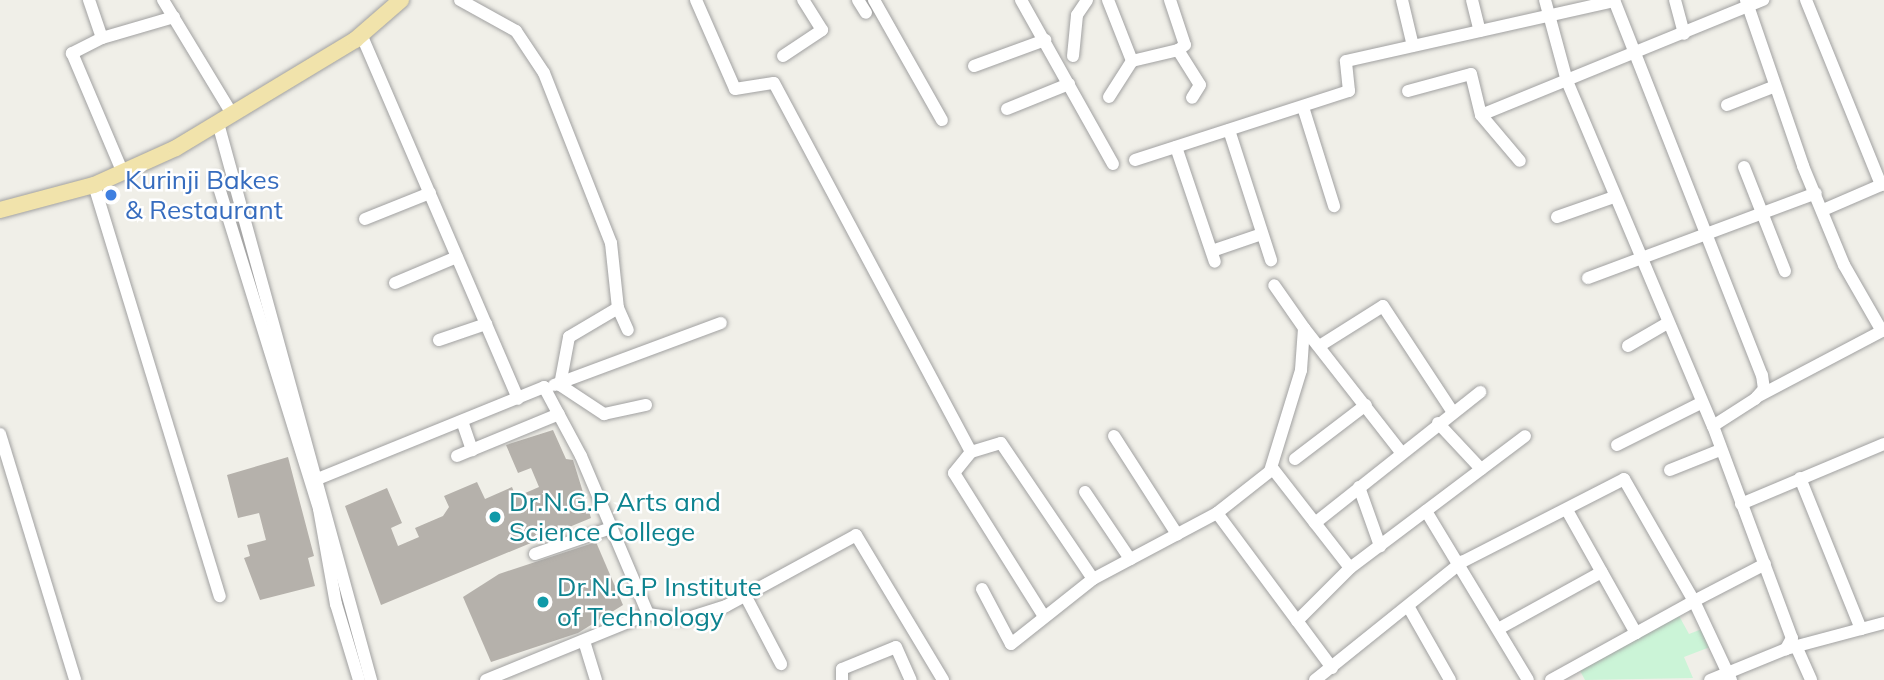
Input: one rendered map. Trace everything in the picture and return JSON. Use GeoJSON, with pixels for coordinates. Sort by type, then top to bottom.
{"type":"FeatureCollection","features":[{"type":"Feature","properties":{"kind":"main road"},"geometry":{"type":"LineString","coordinates":[[0,210],[94,185],[123,173],[225,119],[361,34],[401,0]]}},
{"type":"Feature","properties":{"kind":"street"},"geometry":{"type":"LineString","coordinates":[[89,0],[102,38]]}},
{"type":"Feature","properties":{"kind":"street"},"geometry":{"type":"LineString","coordinates":[[163,0],[225,119],[371,680]]}},
{"type":"Feature","properties":{"kind":"street"},"geometry":{"type":"LineString","coordinates":[[460,0],[516,31],[544,73],[611,243],[618,308],[628,330]]}},
{"type":"Feature","properties":{"kind":"street"},"geometry":{"type":"LineString","coordinates":[[696,0],[735,89],[774,83],[971,452]]}},
{"type":"Feature","properties":{"kind":"street"},"geometry":{"type":"LineString","coordinates":[[783,56],[822,30],[803,0]]}},
{"type":"Feature","properties":{"kind":"street"},"geometry":{"type":"LineString","coordinates":[[858,0],[866,13]]}},
{"type":"Feature","properties":{"kind":"street"},"geometry":{"type":"LineString","coordinates":[[874,0],[942,120]]}},
{"type":"Feature","properties":{"kind":"street"},"geometry":{"type":"LineString","coordinates":[[1021,0],[1112,164]]}},
{"type":"Feature","properties":{"kind":"street"},"geometry":{"type":"LineString","coordinates":[[1073,56],[1077,15],[1087,0]]}},
{"type":"Feature","properties":{"kind":"street"},"geometry":{"type":"LineString","coordinates":[[1108,0],[1132,61]]}},
{"type":"Feature","properties":{"kind":"street"},"geometry":{"type":"LineString","coordinates":[[1109,96],[1132,61],[1178,50],[1185,45],[1170,0]]}},
{"type":"Feature","properties":{"kind":"street"},"geometry":{"type":"LineString","coordinates":[[1402,0],[1413,46]]}},
{"type":"Feature","properties":{"kind":"street"},"geometry":{"type":"LineString","coordinates":[[1472,0],[1480,31]]}},
{"type":"Feature","properties":{"kind":"street"},"geometry":{"type":"LineString","coordinates":[[1545,0],[1567,81],[1666,324],[1713,426],[1789,625],[1791,648],[1811,680]]}},
{"type":"Feature","properties":{"kind":"street"},"geometry":{"type":"LineString","coordinates":[[1135,160],[1349,91],[1346,61],[1614,0],[1632,55],[1762,375],[1763,389],[1755,399]]}},
{"type":"Feature","properties":{"kind":"street"},"geometry":{"type":"LineString","coordinates":[[1675,0],[1684,34]]}},
{"type":"Feature","properties":{"kind":"street"},"geometry":{"type":"LineString","coordinates":[[1481,116],[1684,34],[1747,4],[1763,0]]}},
{"type":"Feature","properties":{"kind":"street"},"geometry":{"type":"LineString","coordinates":[[1806,0],[1881,185],[1822,210]]}},
{"type":"Feature","properties":{"kind":"street"},"geometry":{"type":"LineString","coordinates":[[1713,426],[1755,399],[1883,330],[1822,210],[1773,87],[1747,4]]}},
{"type":"Feature","properties":{"kind":"street"},"geometry":{"type":"LineString","coordinates":[[123,173],[72,53],[102,38],[174,17]]}},
{"type":"Feature","properties":{"kind":"street"},"geometry":{"type":"LineString","coordinates":[[361,34],[517,399]]}},
{"type":"Feature","properties":{"kind":"street"},"geometry":{"type":"LineString","coordinates":[[974,66],[1045,40]]}},
{"type":"Feature","properties":{"kind":"street"},"geometry":{"type":"LineString","coordinates":[[1178,50],[1199,85],[1192,98]]}},
{"type":"Feature","properties":{"kind":"street"},"geometry":{"type":"LineString","coordinates":[[1408,91],[1471,74],[1481,116],[1520,161]]}},
{"type":"Feature","properties":{"kind":"street"},"geometry":{"type":"LineString","coordinates":[[1007,109],[1069,84]]}},
{"type":"Feature","properties":{"kind":"street"},"geometry":{"type":"LineString","coordinates":[[1727,105],[1773,87]]}},
{"type":"Feature","properties":{"kind":"street"},"geometry":{"type":"LineString","coordinates":[[1303,107],[1334,206]]}},
{"type":"Feature","properties":{"kind":"street"},"geometry":{"type":"LineString","coordinates":[[1229,130],[1271,260]]}},
{"type":"Feature","properties":{"kind":"street"},"geometry":{"type":"LineString","coordinates":[[1176,146],[1213,257],[1262,234]]}},
{"type":"Feature","properties":{"kind":"street"},"geometry":{"type":"LineString","coordinates":[[1744,167],[1785,271]]}},
{"type":"Feature","properties":{"kind":"street"},"geometry":{"type":"LineString","coordinates":[[216,178],[319,509],[336,604],[359,680]]}},
{"type":"Feature","properties":{"kind":"street"},"geometry":{"type":"LineString","coordinates":[[94,185],[220,596]]}},
{"type":"Feature","properties":{"kind":"street"},"geometry":{"type":"LineString","coordinates":[[365,219],[430,193]]}},
{"type":"Feature","properties":{"kind":"street"},"geometry":{"type":"LineString","coordinates":[[1588,278],[1764,216],[1816,193]]}},
{"type":"Feature","properties":{"kind":"street"},"geometry":{"type":"LineString","coordinates":[[1557,217],[1614,197]]}},
{"type":"Feature","properties":{"kind":"street"},"geometry":{"type":"LineString","coordinates":[[395,283],[457,257]]}},
{"type":"Feature","properties":{"kind":"street"},"geometry":{"type":"LineString","coordinates":[[1274,285],[1304,328],[1321,345],[1401,452]]}},
{"type":"Feature","properties":{"kind":"street"},"geometry":{"type":"LineString","coordinates":[[1321,345],[1383,306],[1452,411]]}},
{"type":"Feature","properties":{"kind":"street"},"geometry":{"type":"LineString","coordinates":[[560,385],[569,337],[618,308]]}},
{"type":"Feature","properties":{"kind":"street"},"geometry":{"type":"LineString","coordinates":[[320,478],[544,388],[560,385],[721,323]]}},
{"type":"Feature","properties":{"kind":"street"},"geometry":{"type":"LineString","coordinates":[[439,340],[486,324]]}},
{"type":"Feature","properties":{"kind":"street"},"geometry":{"type":"LineString","coordinates":[[1628,346],[1666,324]]}},
{"type":"Feature","properties":{"kind":"street"},"geometry":{"type":"LineString","coordinates":[[982,589],[1011,644],[1043,615],[1093,579],[1217,513],[1270,471],[1301,370],[1304,328]]}},
{"type":"Feature","properties":{"kind":"street"},"geometry":{"type":"LineString","coordinates":[[560,385],[604,414],[646,405]]}},
{"type":"Feature","properties":{"kind":"street"},"geometry":{"type":"LineString","coordinates":[[544,388],[611,528],[648,614],[660,621],[685,619],[745,596],[856,535],[943,680]]}},
{"type":"Feature","properties":{"kind":"street"},"geometry":{"type":"LineString","coordinates":[[1315,523],[1452,411],[1480,392]]}},
{"type":"Feature","properties":{"kind":"street"},"geometry":{"type":"LineString","coordinates":[[1617,445],[1701,403]]}},
{"type":"Feature","properties":{"kind":"street"},"geometry":{"type":"LineString","coordinates":[[1296,459],[1366,405]]}},
{"type":"Feature","properties":{"kind":"street"},"geometry":{"type":"LineString","coordinates":[[457,456],[558,414]]}},
{"type":"Feature","properties":{"kind":"street"},"geometry":{"type":"LineString","coordinates":[[462,421],[472,450]]}},
{"type":"Feature","properties":{"kind":"street"},"geometry":{"type":"LineString","coordinates":[[1438,423],[1481,469]]}},
{"type":"Feature","properties":{"kind":"street"},"geometry":{"type":"LineString","coordinates":[[0,434],[75,680]]}},
{"type":"Feature","properties":{"kind":"street"},"geometry":{"type":"LineString","coordinates":[[1114,436],[1177,534]]}},
{"type":"Feature","properties":{"kind":"street"},"geometry":{"type":"LineString","coordinates":[[1297,621],[1350,568],[1525,436]]}},
{"type":"Feature","properties":{"kind":"street"},"geometry":{"type":"LineString","coordinates":[[1043,615],[954,473],[971,452],[1001,443],[1093,579]]}},
{"type":"Feature","properties":{"kind":"street"},"geometry":{"type":"LineString","coordinates":[[1741,504],[1884,444]]}},
{"type":"Feature","properties":{"kind":"street"},"geometry":{"type":"LineString","coordinates":[[1670,470],[1720,450]]}},
{"type":"Feature","properties":{"kind":"street"},"geometry":{"type":"LineString","coordinates":[[1270,471],[1350,568]]}},
{"type":"Feature","properties":{"kind":"street"},"geometry":{"type":"LineString","coordinates":[[1217,513],[1297,621],[1326,675],[1462,562],[1568,512],[1624,478],[1694,601],[1730,676]]}},
{"type":"Feature","properties":{"kind":"street"},"geometry":{"type":"LineString","coordinates":[[1800,478],[1861,629]]}},
{"type":"Feature","properties":{"kind":"street"},"geometry":{"type":"LineString","coordinates":[[1359,488],[1380,546]]}},
{"type":"Feature","properties":{"kind":"street"},"geometry":{"type":"LineString","coordinates":[[1085,492],[1130,559]]}},
{"type":"Feature","properties":{"kind":"street"},"geometry":{"type":"LineString","coordinates":[[1426,511],[1462,562],[1528,680]]}},
{"type":"Feature","properties":{"kind":"street"},"geometry":{"type":"LineString","coordinates":[[1568,512],[1636,633]]}},
{"type":"Feature","properties":{"kind":"street"},"geometry":{"type":"LineString","coordinates":[[536,554],[611,528]]}},
{"type":"Feature","properties":{"kind":"street"},"geometry":{"type":"LineString","coordinates":[[1551,680],[1765,564]]}},
{"type":"Feature","properties":{"kind":"street"},"geometry":{"type":"LineString","coordinates":[[1500,628],[1602,572]]}},
{"type":"Feature","properties":{"kind":"street"},"geometry":{"type":"LineString","coordinates":[[745,596],[781,664]]}},
{"type":"Feature","properties":{"kind":"street"},"geometry":{"type":"LineString","coordinates":[[1408,606],[1450,680]]}},
{"type":"Feature","properties":{"kind":"street"},"geometry":{"type":"LineString","coordinates":[[486,680],[648,614]]}},
{"type":"Feature","properties":{"kind":"street"},"geometry":{"type":"LineString","coordinates":[[1710,680],[1730,676],[1791,648],[1884,623]]}},
{"type":"Feature","properties":{"kind":"street"},"geometry":{"type":"LineString","coordinates":[[584,641],[596,680]]}},
{"type":"Feature","properties":{"kind":"street"},"geometry":{"type":"LineString","coordinates":[[842,680],[842,669],[895,647],[911,680]]}},
{"type":"Feature","properties":{"kind":"green space"},"geometry":{"type":"Polygon","coordinates":[[[1678,614],[1689,634],[1702,629],[1710,647],[1684,657],[1693,678],[1585,680],[1579,669],[1678,614]]]}},
{"type":"Feature","properties":{"kind":"building","name":"Dr.N.G.P Arts and Science College"},"geometry":{"type":"Polygon","coordinates":[[[553,430],[566,459],[573,460],[591,518],[381,605],[345,506],[387,488],[402,523],[391,528],[398,546],[419,537],[415,528],[443,516],[449,507],[444,496],[477,482],[485,499],[512,487],[516,497],[539,487],[531,468],[518,473],[506,445],[553,430]]]}},
{"type":"Feature","properties":{"kind":"building"},"geometry":{"type":"Polygon","coordinates":[[[288,457],[314,556],[308,558],[315,586],[260,600],[244,558],[250,556],[247,545],[266,540],[259,513],[238,518],[227,475],[288,457]]]}},
{"type":"Feature","properties":{"kind":"building","name":"Dr.N.G.P Institute of Technology"},"geometry":{"type":"Polygon","coordinates":[[[596,542],[623,605],[578,633],[491,662],[463,597],[499,574],[596,542]]]}},
{"type":"Feature","properties":{"kind":"place","name":"Kurinji Bakes & Restaurant"},"geometry":{"type":"Point","coordinates":[111,195]}},
{"type":"Feature","properties":{"kind":"place","name":"Dr.N.G.P Arts and Science College"},"geometry":{"type":"Point","coordinates":[495,517]}},
{"type":"Feature","properties":{"kind":"place","name":"Dr.N.G.P Institute of Technology"},"geometry":{"type":"Point","coordinates":[543,602]}}]}
